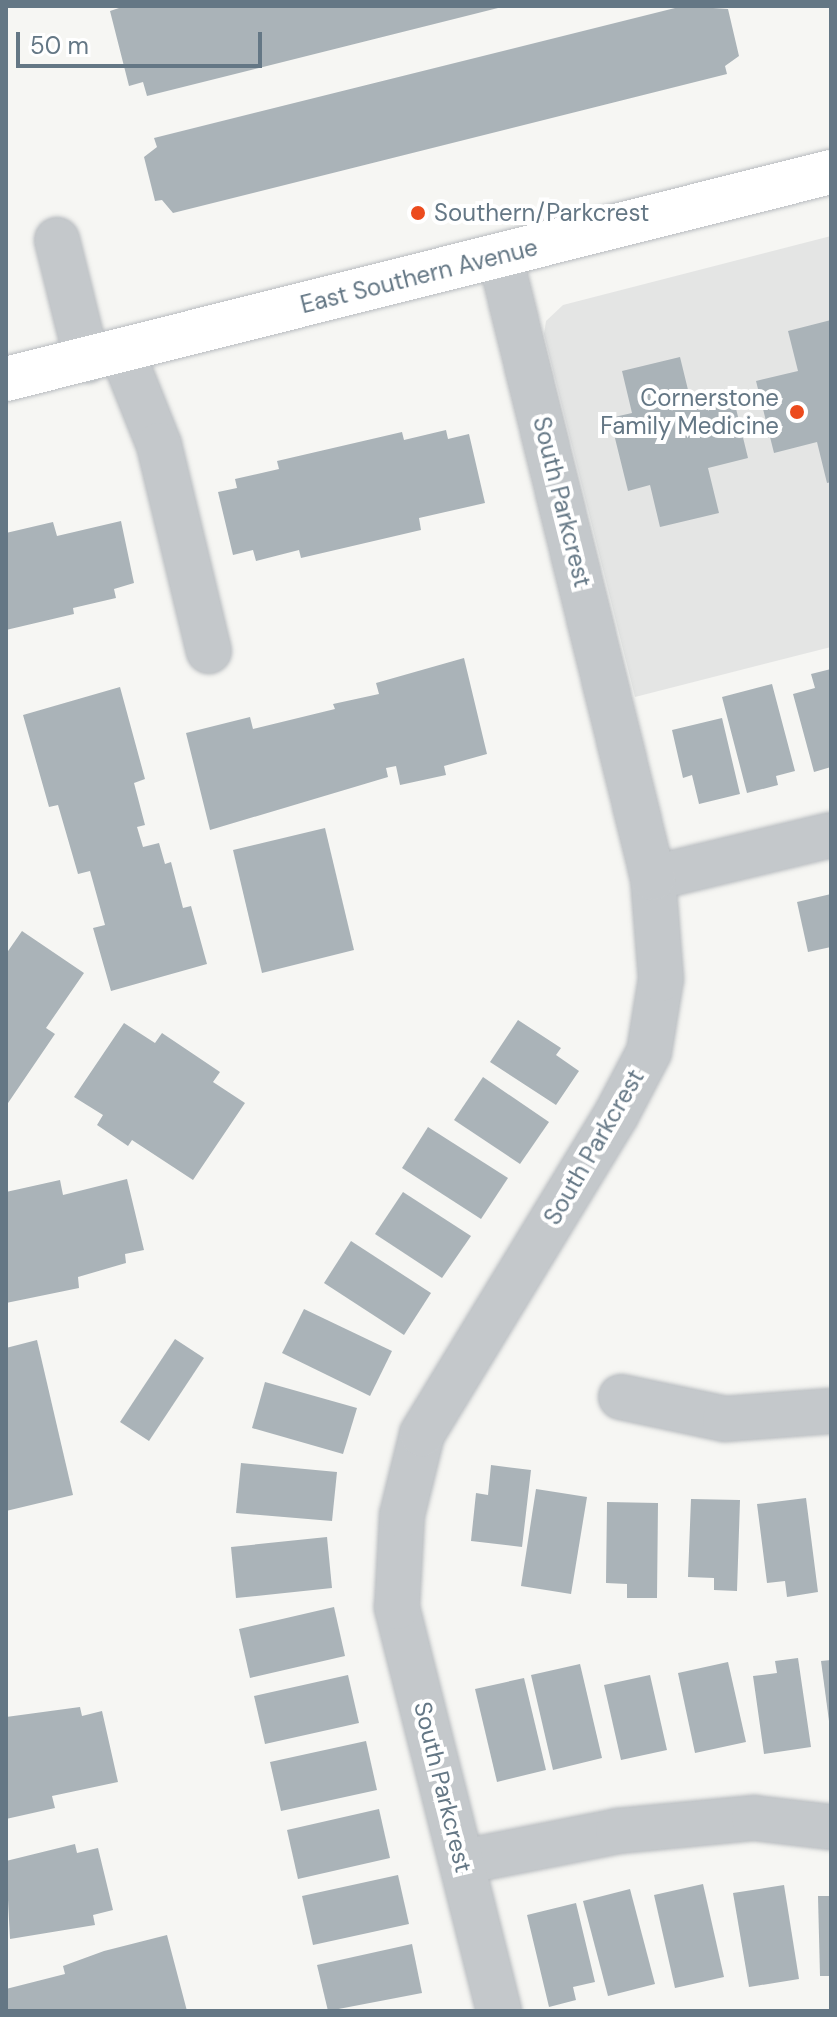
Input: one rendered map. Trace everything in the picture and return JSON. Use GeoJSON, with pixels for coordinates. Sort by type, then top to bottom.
{"type":"FeatureCollection","features":[{"type":"Feature","properties":{"kind":"main road","name":"East Southern Avenue"},"geometry":{"type":"LineString","coordinates":[[6,379],[831,172]]}},
{"type":"Feature","properties":{"kind":"street"},"geometry":{"type":"LineString","coordinates":[[57,240],[104,356],[159,445],[195,654]]}},
{"type":"Feature","properties":{"kind":"street","name":"South Parkcrest"},"geometry":{"type":"LineString","coordinates":[[499,2011],[397,1607],[402,1515],[422,1434],[616,1115],[649,1052],[661,979],[653,878],[500,256]]}},
{"type":"Feature","properties":{"kind":"street"},"geometry":{"type":"LineString","coordinates":[[653,878],[831,835]]}},
{"type":"Feature","properties":{"kind":"street"},"geometry":{"type":"LineString","coordinates":[[621,1397],[725,1419],[831,1411]]}},
{"type":"Feature","properties":{"kind":"street"},"geometry":{"type":"LineString","coordinates":[[462,1862],[618,1831],[754,1818],[831,1827]]}},
{"type":"Feature","properties":{"kind":"shaded area"},"geometry":{"type":"Polygon","coordinates":[[[831,236],[831,647],[635,697],[544,334],[546,321],[563,305],[831,236]]]}},
{"type":"Feature","properties":{"kind":"building"},"geometry":{"type":"Polygon","coordinates":[[[125,6],[502,7],[147,96],[143,82],[129,86],[110,11],[125,6]]]}},
{"type":"Feature","properties":{"kind":"building"},"geometry":{"type":"Polygon","coordinates":[[[683,6],[728,9],[739,56],[725,66],[727,74],[173,213],[162,200],[155,201],[144,157],[157,147],[154,138],[683,6]]]}},
{"type":"Feature","properties":{"kind":"building","name":"Cornerstone Family Medicine"},"geometry":{"type":"Polygon","coordinates":[[[831,320],[831,482],[827,483],[817,442],[774,453],[756,381],[798,371],[788,331],[831,320]]]}},
{"type":"Feature","properties":{"kind":"building"},"geometry":{"type":"Polygon","coordinates":[[[680,357],[690,398],[731,388],[748,458],[708,468],[719,513],[660,527],[650,485],[628,491],[610,418],[632,413],[622,371],[680,357]]]}},
{"type":"Feature","properties":{"kind":"building"},"geometry":{"type":"Polygon","coordinates":[[[446,430],[448,439],[469,434],[485,503],[419,518],[421,530],[301,558],[299,550],[256,561],[253,550],[233,555],[218,492],[237,488],[235,479],[279,469],[277,461],[402,432],[404,440],[446,430]]]}},
{"type":"Feature","properties":{"kind":"building"},"geometry":{"type":"Polygon","coordinates":[[[121,521],[134,583],[114,589],[116,598],[73,608],[74,614],[6,630],[6,533],[53,522],[57,536],[121,521]]]}},
{"type":"Feature","properties":{"kind":"building"},"geometry":{"type":"Polygon","coordinates":[[[464,658],[487,754],[444,766],[446,775],[400,785],[396,766],[386,768],[388,777],[210,830],[186,733],[250,717],[253,729],[335,709],[333,704],[379,694],[376,683],[464,658]]]}},
{"type":"Feature","properties":{"kind":"building"},"geometry":{"type":"Polygon","coordinates":[[[831,669],[831,767],[814,772],[793,694],[815,688],[811,674],[831,669]]]}},
{"type":"Feature","properties":{"kind":"building"},"geometry":{"type":"Polygon","coordinates":[[[772,684],[795,771],[776,776],[778,785],[747,793],[722,697],[772,684]]]}},
{"type":"Feature","properties":{"kind":"building"},"geometry":{"type":"Polygon","coordinates":[[[120,687],[145,779],[134,783],[145,825],[137,827],[143,847],[159,843],[165,864],[171,862],[183,908],[191,906],[207,964],[111,991],[93,928],[105,925],[90,871],[78,874],[58,805],[49,807],[23,715],[120,687]]]}},
{"type":"Feature","properties":{"kind":"building"},"geometry":{"type":"Polygon","coordinates":[[[722,718],[740,794],[699,804],[692,775],[683,778],[672,730],[722,718]]]}},
{"type":"Feature","properties":{"kind":"building"},"geometry":{"type":"Polygon","coordinates":[[[325,828],[354,950],[262,973],[233,850],[325,828]]]}},
{"type":"Feature","properties":{"kind":"building"},"geometry":{"type":"Polygon","coordinates":[[[831,894],[831,947],[808,952],[797,902],[831,894]]]}},
{"type":"Feature","properties":{"kind":"building"},"geometry":{"type":"Polygon","coordinates":[[[22,931],[84,973],[46,1028],[55,1034],[6,1106],[6,954],[22,931]]]}},
{"type":"Feature","properties":{"kind":"building"},"geometry":{"type":"Polygon","coordinates":[[[518,1020],[561,1048],[556,1055],[579,1071],[556,1105],[490,1062],[518,1020]]]}},
{"type":"Feature","properties":{"kind":"building"},"geometry":{"type":"Polygon","coordinates":[[[124,1023],[155,1043],[162,1033],[220,1072],[213,1082],[245,1103],[193,1180],[132,1140],[128,1146],[97,1125],[103,1115],[74,1097],[124,1023]]]}},
{"type":"Feature","properties":{"kind":"building"},"geometry":{"type":"Polygon","coordinates":[[[483,1077],[549,1122],[520,1164],[454,1120],[483,1077]]]}},
{"type":"Feature","properties":{"kind":"building"},"geometry":{"type":"Polygon","coordinates":[[[428,1127],[508,1178],[481,1219],[402,1168],[428,1127]]]}},
{"type":"Feature","properties":{"kind":"building"},"geometry":{"type":"Polygon","coordinates":[[[127,1179],[144,1250],[125,1254],[126,1263],[78,1277],[79,1288],[6,1303],[6,1192],[60,1180],[63,1195],[127,1179]]]}},
{"type":"Feature","properties":{"kind":"building"},"geometry":{"type":"Polygon","coordinates":[[[403,1192],[471,1236],[442,1278],[375,1234],[403,1192]]]}},
{"type":"Feature","properties":{"kind":"building"},"geometry":{"type":"Polygon","coordinates":[[[351,1241],[431,1293],[404,1335],[324,1283],[351,1241]]]}},
{"type":"Feature","properties":{"kind":"building"},"geometry":{"type":"Polygon","coordinates":[[[304,1309],[392,1351],[370,1396],[282,1353],[304,1309]]]}},
{"type":"Feature","properties":{"kind":"building"},"geometry":{"type":"Polygon","coordinates":[[[175,1339],[204,1358],[149,1441],[120,1422],[175,1339]]]}},
{"type":"Feature","properties":{"kind":"building"},"geometry":{"type":"Polygon","coordinates":[[[37,1340],[73,1495],[6,1511],[6,1348],[37,1340]]]}},
{"type":"Feature","properties":{"kind":"building"},"geometry":{"type":"Polygon","coordinates":[[[265,1382],[357,1408],[343,1454],[252,1428],[265,1382]]]}},
{"type":"Feature","properties":{"kind":"building"},"geometry":{"type":"Polygon","coordinates":[[[241,1463],[337,1472],[332,1521],[236,1513],[241,1463]]]}},
{"type":"Feature","properties":{"kind":"building"},"geometry":{"type":"Polygon","coordinates":[[[491,1465],[531,1470],[522,1547],[471,1541],[476,1493],[488,1495],[491,1465]]]}},
{"type":"Feature","properties":{"kind":"building"},"geometry":{"type":"Polygon","coordinates":[[[536,1489],[587,1497],[571,1594],[521,1586],[536,1489]]]}},
{"type":"Feature","properties":{"kind":"building"},"geometry":{"type":"Polygon","coordinates":[[[806,1498],[818,1592],[787,1597],[785,1581],[767,1583],[757,1504],[806,1498]]]}},
{"type":"Feature","properties":{"kind":"building"},"geometry":{"type":"Polygon","coordinates":[[[691,1499],[740,1500],[737,1591],[714,1590],[714,1578],[688,1577],[691,1499]]]}},
{"type":"Feature","properties":{"kind":"building"},"geometry":{"type":"Polygon","coordinates":[[[607,1502],[658,1503],[657,1598],[627,1598],[627,1584],[606,1583],[607,1502]]]}},
{"type":"Feature","properties":{"kind":"building"},"geometry":{"type":"Polygon","coordinates":[[[327,1537],[332,1588],[236,1598],[231,1547],[327,1537]]]}},
{"type":"Feature","properties":{"kind":"building"},"geometry":{"type":"Polygon","coordinates":[[[334,1607],[345,1656],[250,1678],[239,1629],[334,1607]]]}},
{"type":"Feature","properties":{"kind":"building"},"geometry":{"type":"Polygon","coordinates":[[[798,1658],[811,1747],[764,1754],[753,1676],[777,1673],[775,1661],[798,1658]]]}},
{"type":"Feature","properties":{"kind":"building"},"geometry":{"type":"Polygon","coordinates":[[[831,1660],[831,1721],[829,1721],[821,1661],[831,1660]]]}},
{"type":"Feature","properties":{"kind":"building"},"geometry":{"type":"Polygon","coordinates":[[[728,1662],[746,1742],[695,1753],[678,1673],[728,1662]]]}},
{"type":"Feature","properties":{"kind":"building"},"geometry":{"type":"Polygon","coordinates":[[[580,1664],[602,1758],[553,1770],[531,1675],[580,1664]]]}},
{"type":"Feature","properties":{"kind":"building"},"geometry":{"type":"Polygon","coordinates":[[[348,1675],[359,1723],[265,1744],[254,1696],[348,1675]]]}},
{"type":"Feature","properties":{"kind":"building"},"geometry":{"type":"Polygon","coordinates":[[[650,1675],[667,1750],[621,1760],[604,1685],[650,1675]]]}},
{"type":"Feature","properties":{"kind":"building"},"geometry":{"type":"Polygon","coordinates":[[[524,1678],[546,1770],[497,1782],[475,1689],[524,1678]]]}},
{"type":"Feature","properties":{"kind":"building"},"geometry":{"type":"Polygon","coordinates":[[[80,1707],[82,1716],[102,1711],[118,1782],[52,1796],[55,1808],[6,1819],[6,1717],[80,1707]]]}},
{"type":"Feature","properties":{"kind":"building"},"geometry":{"type":"Polygon","coordinates":[[[366,1741],[377,1790],[281,1811],[270,1762],[366,1741]]]}},
{"type":"Feature","properties":{"kind":"building"},"geometry":{"type":"Polygon","coordinates":[[[379,1809],[390,1858],[298,1879],[287,1830],[379,1809]]]}},
{"type":"Feature","properties":{"kind":"building"},"geometry":{"type":"Polygon","coordinates":[[[75,1844],[77,1853],[98,1848],[113,1910],[93,1915],[95,1925],[10,1939],[6,1861],[75,1844]]]}},
{"type":"Feature","properties":{"kind":"building"},"geometry":{"type":"Polygon","coordinates":[[[398,1875],[409,1924],[313,1945],[302,1896],[398,1875]]]}},
{"type":"Feature","properties":{"kind":"building"},"geometry":{"type":"Polygon","coordinates":[[[703,1884],[724,1977],[675,1988],[654,1895],[703,1884]]]}},
{"type":"Feature","properties":{"kind":"building"},"geometry":{"type":"Polygon","coordinates":[[[784,1885],[799,1979],[749,1987],[733,1893],[784,1885]]]}},
{"type":"Feature","properties":{"kind":"building"},"geometry":{"type":"Polygon","coordinates":[[[630,1889],[655,1984],[608,1996],[583,1901],[630,1889]]]}},
{"type":"Feature","properties":{"kind":"building"},"geometry":{"type":"Polygon","coordinates":[[[818,1896],[831,1896],[831,1976],[820,1976],[818,1896]]]}},
{"type":"Feature","properties":{"kind":"building"},"geometry":{"type":"Polygon","coordinates":[[[576,1903],[595,1982],[573,1987],[576,2000],[549,2007],[527,1915],[576,1903]]]}},
{"type":"Feature","properties":{"kind":"building"},"geometry":{"type":"Polygon","coordinates":[[[167,1935],[187,2011],[6,2011],[6,1989],[65,1974],[63,1966],[104,1951],[167,1935]]]}},
{"type":"Feature","properties":{"kind":"building"},"geometry":{"type":"Polygon","coordinates":[[[412,1944],[422,1993],[328,2011],[317,1965],[412,1944]]]}},
{"type":"Feature","properties":{"kind":"place","name":"Southern/Parkcrest"},"geometry":{"type":"Point","coordinates":[418,213]}},
{"type":"Feature","properties":{"kind":"place","name":"Cornerstone Family Medicine"},"geometry":{"type":"Point","coordinates":[797,412]}}]}
